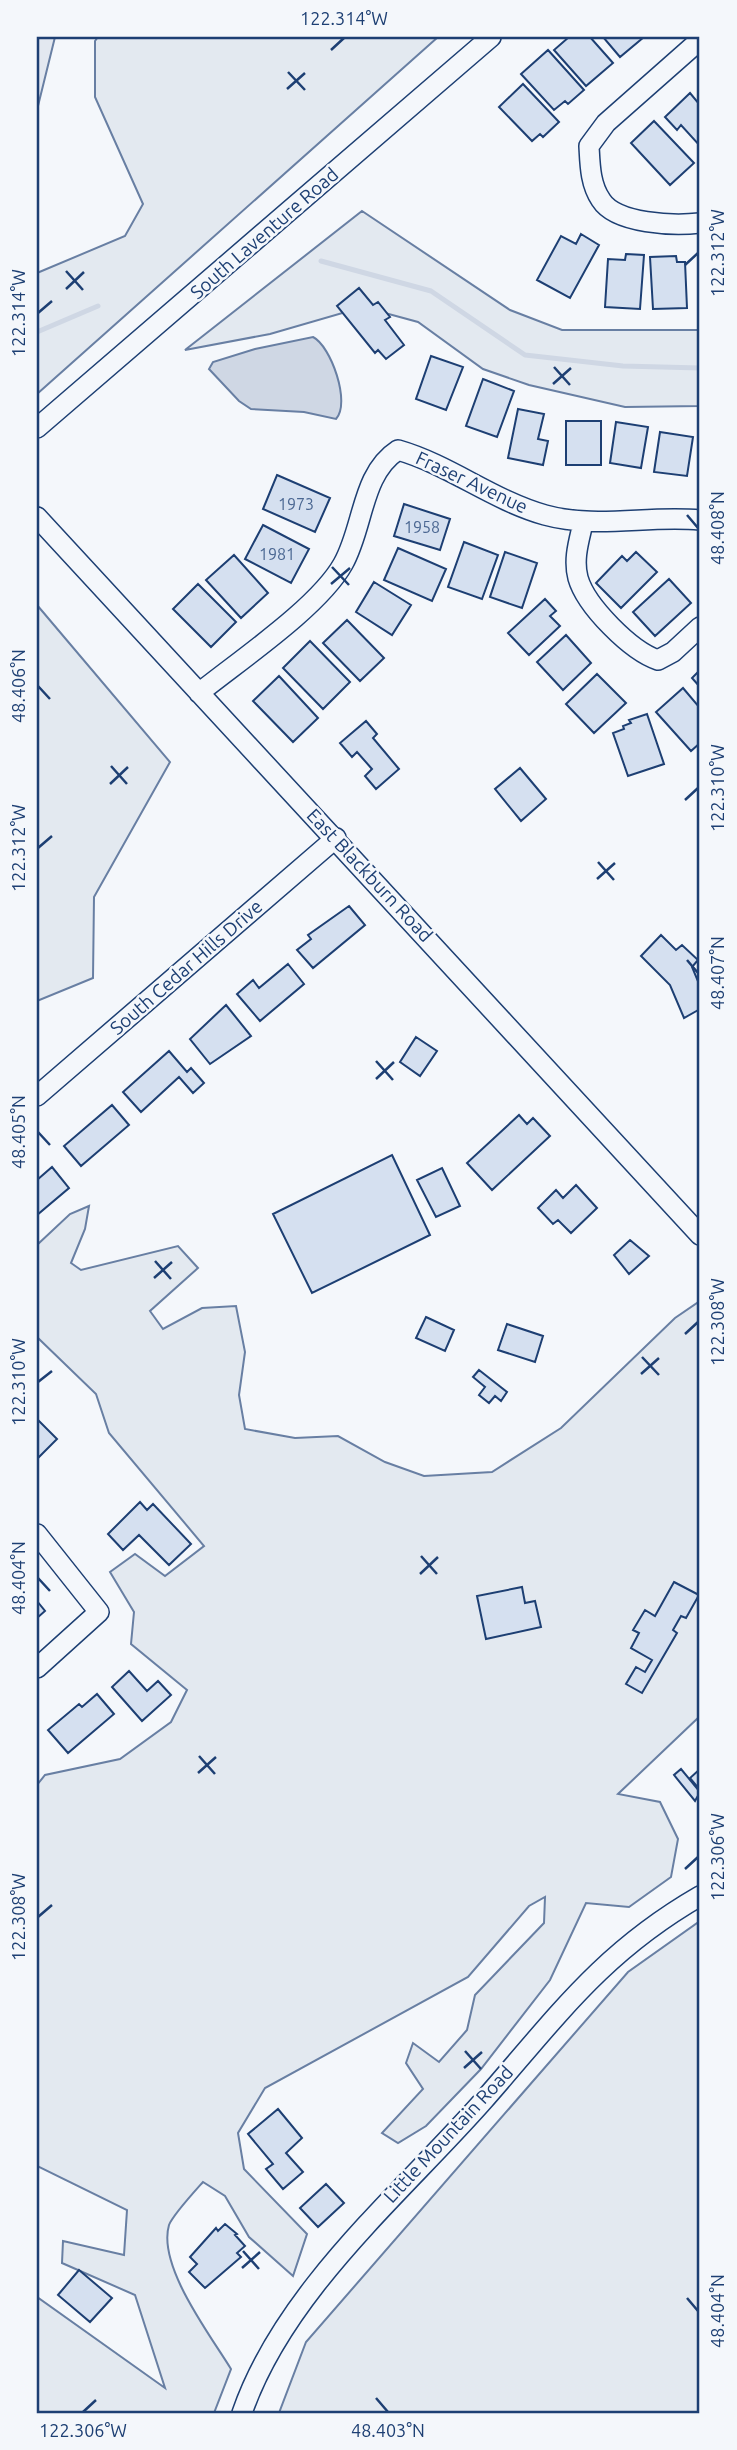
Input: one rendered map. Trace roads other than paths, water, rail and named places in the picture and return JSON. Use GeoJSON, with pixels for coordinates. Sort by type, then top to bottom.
{"type":"FeatureCollection","features":[{"type":"Feature","properties":{"kind":"street","name":"South Laventure Road"},"geometry":{"type":"LineString","coordinates":[[37,428],[491,37]]}},
{"type":"Feature","properties":{"kind":"street"},"geometry":{"type":"LineString","coordinates":[[700,40],[606,123],[589,146],[590,174],[602,202],[636,221],[700,223]]}},
{"type":"Feature","properties":{"kind":"street","name":"Fraser Avenue"},"geometry":{"type":"LineString","coordinates":[[200,693],[325,591],[344,563],[377,469],[382,460],[398,450],[441,466],[506,501],[545,515],[583,523],[674,518],[700,520]]}},
{"type":"Feature","properties":{"kind":"street","name":"East Blackburn Road"},"geometry":{"type":"LineString","coordinates":[[37,517],[700,1235]]}},
{"type":"Feature","properties":{"kind":"street"},"geometry":{"type":"LineString","coordinates":[[583,523],[576,555],[578,577],[586,596],[626,640],[642,654],[658,660],[673,652],[700,627]]}},
{"type":"Feature","properties":{"kind":"street","name":"South Cedar Hills Drive"},"geometry":{"type":"LineString","coordinates":[[37,1096],[336,838]]}},
{"type":"Feature","properties":{"kind":"street"},"geometry":{"type":"LineString","coordinates":[[37,1534],[99,1612],[37,1668]]}},
{"type":"Feature","properties":{"kind":"street","name":"Little Mountain Road"},"geometry":{"type":"LineString","coordinates":[[242,2413],[258,2374],[276,2344],[359,2232],[483,2101],[581,1986],[640,1934],[700,1896]]}},
{"type":"Feature","properties":{"kind":"waterway"},"geometry":{"type":"LineString","coordinates":[[321,261],[431,291],[525,355],[623,366],[700,368]]}},
{"type":"Feature","properties":{"kind":"waterway"},"geometry":{"type":"LineString","coordinates":[[37,332],[98,306]]}}]}
